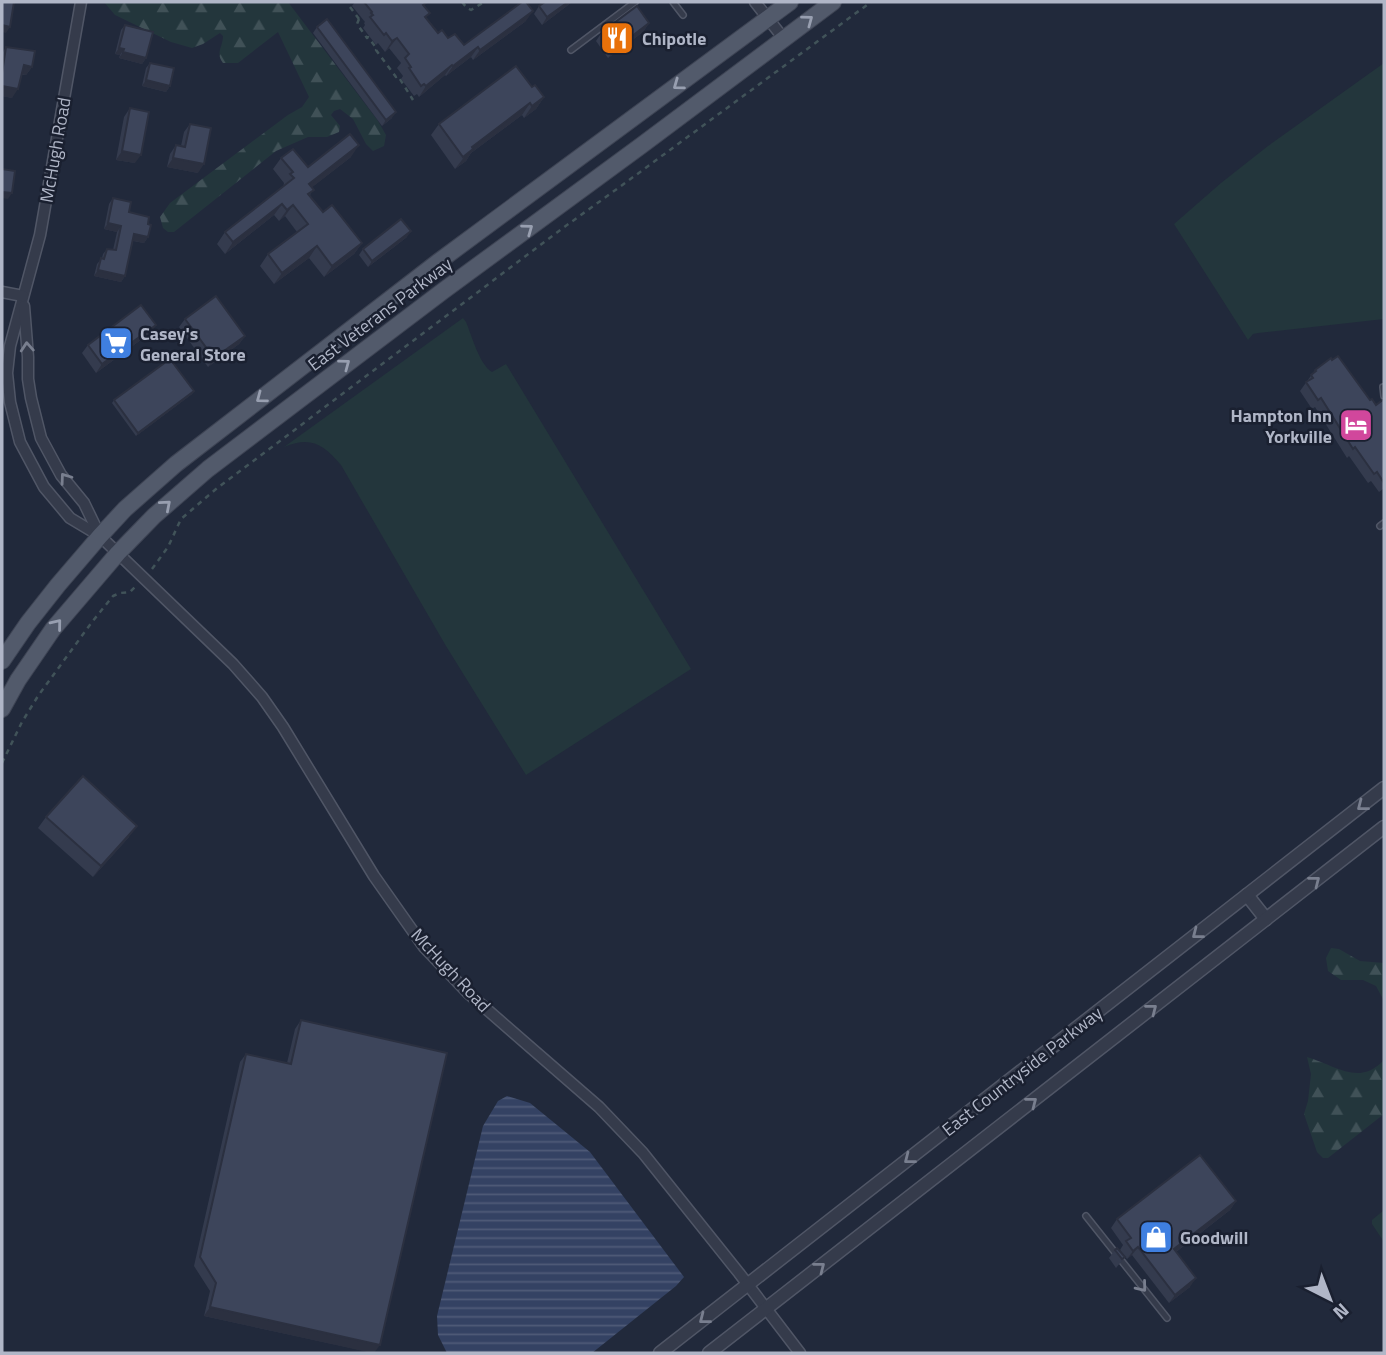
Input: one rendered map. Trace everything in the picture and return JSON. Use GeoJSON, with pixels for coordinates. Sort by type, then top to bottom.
{"type":"FeatureCollection","features":[{"type":"Feature","properties":{"kind":"main road","name":"East Veterans Parkway"},"geometry":{"type":"LineString","coordinates":[[2,661],[58,584],[100,536],[176,464],[438,262],[790,2]]}},
{"type":"Feature","properties":{"kind":"main road","name":"East Veterans Parkway"},"geometry":{"type":"LineString","coordinates":[[2,709],[53,629],[118,553],[154,516],[208,468],[833,2]]}},
{"type":"Feature","properties":{"kind":"street","name":"McHugh Road"},"geometry":{"type":"LineString","coordinates":[[81,2],[40,234],[10,346],[7,373],[10,402],[20,442],[44,487],[69,518],[100,536],[233,664],[262,696],[374,876],[424,947],[468,993],[599,1107],[643,1153],[800,1353]]}},
{"type":"Feature","properties":{"kind":"street"},"geometry":{"type":"LineString","coordinates":[[755,2],[784,39]]}},
{"type":"Feature","properties":{"kind":"street"},"geometry":{"type":"LineString","coordinates":[[2,292],[23,296]]}},
{"type":"Feature","properties":{"kind":"street","name":"McHugh Road"},"geometry":{"type":"LineString","coordinates":[[23,296],[28,379],[41,438],[61,475],[84,503],[100,536]]}},
{"type":"Feature","properties":{"kind":"street","name":"East Countryside Parkway"},"geometry":{"type":"LineString","coordinates":[[660,1353],[1384,788]]}},
{"type":"Feature","properties":{"kind":"street","name":"East Countryside Parkway"},"geometry":{"type":"LineString","coordinates":[[709,1353],[1384,827]]}},
{"type":"Feature","properties":{"kind":"street"},"geometry":{"type":"LineString","coordinates":[[1247,895],[1266,919]]}},
{"type":"Feature","properties":{"kind":"lane"},"geometry":{"type":"LineString","coordinates":[[571,50],[635,2]]}},
{"type":"Feature","properties":{"kind":"lane"},"geometry":{"type":"LineString","coordinates":[[673,2],[683,15]]}},
{"type":"Feature","properties":{"kind":"lane"},"geometry":{"type":"LineString","coordinates":[[1383,387],[1384,396]]}},
{"type":"Feature","properties":{"kind":"lane"},"geometry":{"type":"LineString","coordinates":[[1086,1216],[1167,1318]]}},
{"type":"Feature","properties":{"kind":"path"},"geometry":{"type":"LineString","coordinates":[[462,2],[471,10],[484,2]]}},
{"type":"Feature","properties":{"kind":"path"},"geometry":{"type":"LineString","coordinates":[[156,565],[173,540],[181,519],[216,489],[563,228],[871,2]]}},
{"type":"Feature","properties":{"kind":"path"},"geometry":{"type":"LineString","coordinates":[[350,8],[359,19]]}},
{"type":"Feature","properties":{"kind":"path"},"geometry":{"type":"LineString","coordinates":[[367,13],[359,19],[358,27],[414,100]]}},
{"type":"Feature","properties":{"kind":"path"},"geometry":{"type":"LineString","coordinates":[[2,763],[38,696],[92,622],[113,596],[130,592],[135,587]]}},
{"type":"Feature","properties":{"kind":"green space"},"geometry":{"type":"Polygon","coordinates":[[[104,2],[288,2],[378,121],[386,135],[384,146],[373,151],[366,144],[353,119],[340,109],[334,111],[331,115],[340,126],[339,132],[327,137],[308,137],[276,151],[174,232],[168,232],[163,228],[160,217],[170,203],[302,107],[309,97],[278,32],[238,63],[223,63],[219,53],[223,36],[220,33],[192,48],[171,42],[115,15],[104,2]]]}},
{"type":"Feature","properties":{"kind":"green space"},"geometry":{"type":"Polygon","coordinates":[[[1384,63],[1384,319],[1258,333],[1248,340],[1174,224],[1268,146],[1384,63]]]}},
{"type":"Feature","properties":{"kind":"green space"},"geometry":{"type":"Polygon","coordinates":[[[463,318],[487,368],[492,372],[506,364],[691,669],[526,775],[446,646],[341,465],[316,444],[302,442],[284,447],[463,318]]]}},
{"type":"Feature","properties":{"kind":"green space"},"geometry":{"type":"Polygon","coordinates":[[[1331,948],[1339,949],[1360,961],[1384,963],[1384,1001],[1376,986],[1363,980],[1341,980],[1328,971],[1326,958],[1331,948]]]}},
{"type":"Feature","properties":{"kind":"green space"},"geometry":{"type":"Polygon","coordinates":[[[1307,1057],[1356,1073],[1375,1068],[1384,1060],[1384,1114],[1328,1158],[1323,1158],[1317,1152],[1304,1114],[1311,1074],[1307,1057]]]}},
{"type":"Feature","properties":{"kind":"green space"},"geometry":{"type":"Polygon","coordinates":[[[1384,1210],[1384,1242],[1372,1220],[1384,1210]]]}},
{"type":"Feature","properties":{"kind":"water"},"geometry":{"type":"Polygon","coordinates":[[[507,1096],[530,1103],[590,1152],[684,1277],[592,1353],[447,1353],[438,1335],[437,1316],[483,1126],[498,1101],[507,1096]]]}},
{"type":"Feature","properties":{"kind":"building"},"geometry":{"type":"Polygon","coordinates":[[[2,2],[14,2],[10,27],[2,25],[2,2]]]}},
{"type":"Feature","properties":{"kind":"building"},"geometry":{"type":"Polygon","coordinates":[[[364,2],[425,2],[423,5],[430,13],[425,17],[438,33],[442,30],[448,38],[455,34],[464,45],[522,2],[526,2],[533,11],[480,50],[478,47],[426,86],[421,86],[405,58],[409,54],[397,38],[392,41],[386,33],[384,35],[370,17],[372,12],[364,2]]]}},
{"type":"Feature","properties":{"kind":"building"},"geometry":{"type":"Polygon","coordinates":[[[545,2],[568,2],[547,17],[539,6],[545,2]]]}},
{"type":"Feature","properties":{"kind":"building","name":"Chipotle"},"geometry":{"type":"Polygon","coordinates":[[[637,6],[649,23],[614,50],[602,32],[637,6]]]}},
{"type":"Feature","properties":{"kind":"building"},"geometry":{"type":"Polygon","coordinates":[[[327,19],[396,112],[386,120],[317,27],[327,19]]]}},
{"type":"Feature","properties":{"kind":"building"},"geometry":{"type":"Polygon","coordinates":[[[125,25],[153,32],[146,58],[123,52],[124,49],[119,48],[125,25]]]}},
{"type":"Feature","properties":{"kind":"building"},"geometry":{"type":"Polygon","coordinates":[[[6,47],[35,51],[32,67],[24,65],[18,89],[2,86],[6,47]]]}},
{"type":"Feature","properties":{"kind":"building"},"geometry":{"type":"Polygon","coordinates":[[[150,63],[174,68],[170,86],[146,80],[150,63]]]}},
{"type":"Feature","properties":{"kind":"building"},"geometry":{"type":"Polygon","coordinates":[[[516,66],[532,87],[535,85],[544,97],[532,106],[530,103],[472,147],[463,157],[439,124],[516,66]]]}},
{"type":"Feature","properties":{"kind":"building"},"geometry":{"type":"Polygon","coordinates":[[[130,108],[149,112],[141,155],[122,151],[130,108]]]}},
{"type":"Feature","properties":{"kind":"building"},"geometry":{"type":"Polygon","coordinates":[[[190,124],[211,128],[204,164],[173,158],[176,145],[185,147],[190,124]]]}},
{"type":"Feature","properties":{"kind":"building"},"geometry":{"type":"Polygon","coordinates":[[[350,134],[359,145],[309,184],[314,190],[308,194],[323,212],[332,205],[362,243],[332,266],[317,246],[282,273],[268,254],[308,224],[293,205],[287,210],[282,204],[233,242],[225,232],[294,178],[290,174],[293,172],[281,158],[293,149],[308,167],[350,134]]]}},
{"type":"Feature","properties":{"kind":"building"},"geometry":{"type":"Polygon","coordinates":[[[2,169],[15,171],[12,193],[2,192],[2,169]]]}},
{"type":"Feature","properties":{"kind":"building"},"geometry":{"type":"Polygon","coordinates":[[[113,198],[131,202],[129,212],[149,217],[148,224],[151,225],[148,237],[134,234],[125,276],[98,270],[107,249],[116,250],[121,226],[108,223],[113,198]]]}},
{"type":"Feature","properties":{"kind":"building"},"geometry":{"type":"Polygon","coordinates":[[[401,219],[411,231],[372,261],[363,249],[401,219]]]}},
{"type":"Feature","properties":{"kind":"building"},"geometry":{"type":"Polygon","coordinates":[[[216,296],[245,336],[214,358],[185,319],[216,296]]]}},
{"type":"Feature","properties":{"kind":"building","name":"Casey's General Store"},"geometry":{"type":"Polygon","coordinates":[[[141,305],[156,325],[102,364],[88,345],[141,305]]]}},
{"type":"Feature","properties":{"kind":"building","name":"Hampton Inn Yorkville"},"geometry":{"type":"Polygon","coordinates":[[[1338,356],[1370,400],[1376,405],[1384,399],[1384,483],[1377,472],[1374,474],[1355,447],[1353,449],[1321,398],[1318,400],[1306,382],[1313,378],[1311,375],[1315,370],[1338,356]]]}},
{"type":"Feature","properties":{"kind":"building","name":"Casey's General Store"},"geometry":{"type":"Polygon","coordinates":[[[170,359],[194,391],[138,433],[114,400],[170,359]]]}},
{"type":"Feature","properties":{"kind":"building"},"geometry":{"type":"Polygon","coordinates":[[[83,776],[137,826],[101,866],[46,817],[83,776]]]}},
{"type":"Feature","properties":{"kind":"building"},"geometry":{"type":"Polygon","coordinates":[[[301,1020],[447,1053],[380,1345],[210,1307],[216,1283],[200,1257],[246,1054],[291,1064],[301,1020]]]}},
{"type":"Feature","properties":{"kind":"building","name":"Goodwill"},"geometry":{"type":"Polygon","coordinates":[[[1200,1155],[1236,1201],[1174,1249],[1196,1278],[1175,1295],[1138,1247],[1133,1251],[1126,1241],[1131,1238],[1117,1219],[1200,1155]]]}},
{"type":"Feature","properties":{"kind":"building"},"geometry":{"type":"Polygon","coordinates":[[[1117,1248],[1125,1257],[1122,1259],[1115,1250],[1117,1248]]]}},
{"type":"Feature","properties":{"kind":"place","name":"Chipotle"},"geometry":{"type":"Point","coordinates":[617,38]}},
{"type":"Feature","properties":{"kind":"place","name":"Casey's General Store"},"geometry":{"type":"Point","coordinates":[116,343]}},
{"type":"Feature","properties":{"kind":"place","name":"Hampton Inn Yorkville"},"geometry":{"type":"Point","coordinates":[1356,425]}},
{"type":"Feature","properties":{"kind":"place","name":"Goodwill"},"geometry":{"type":"Point","coordinates":[1156,1237]}}]}
